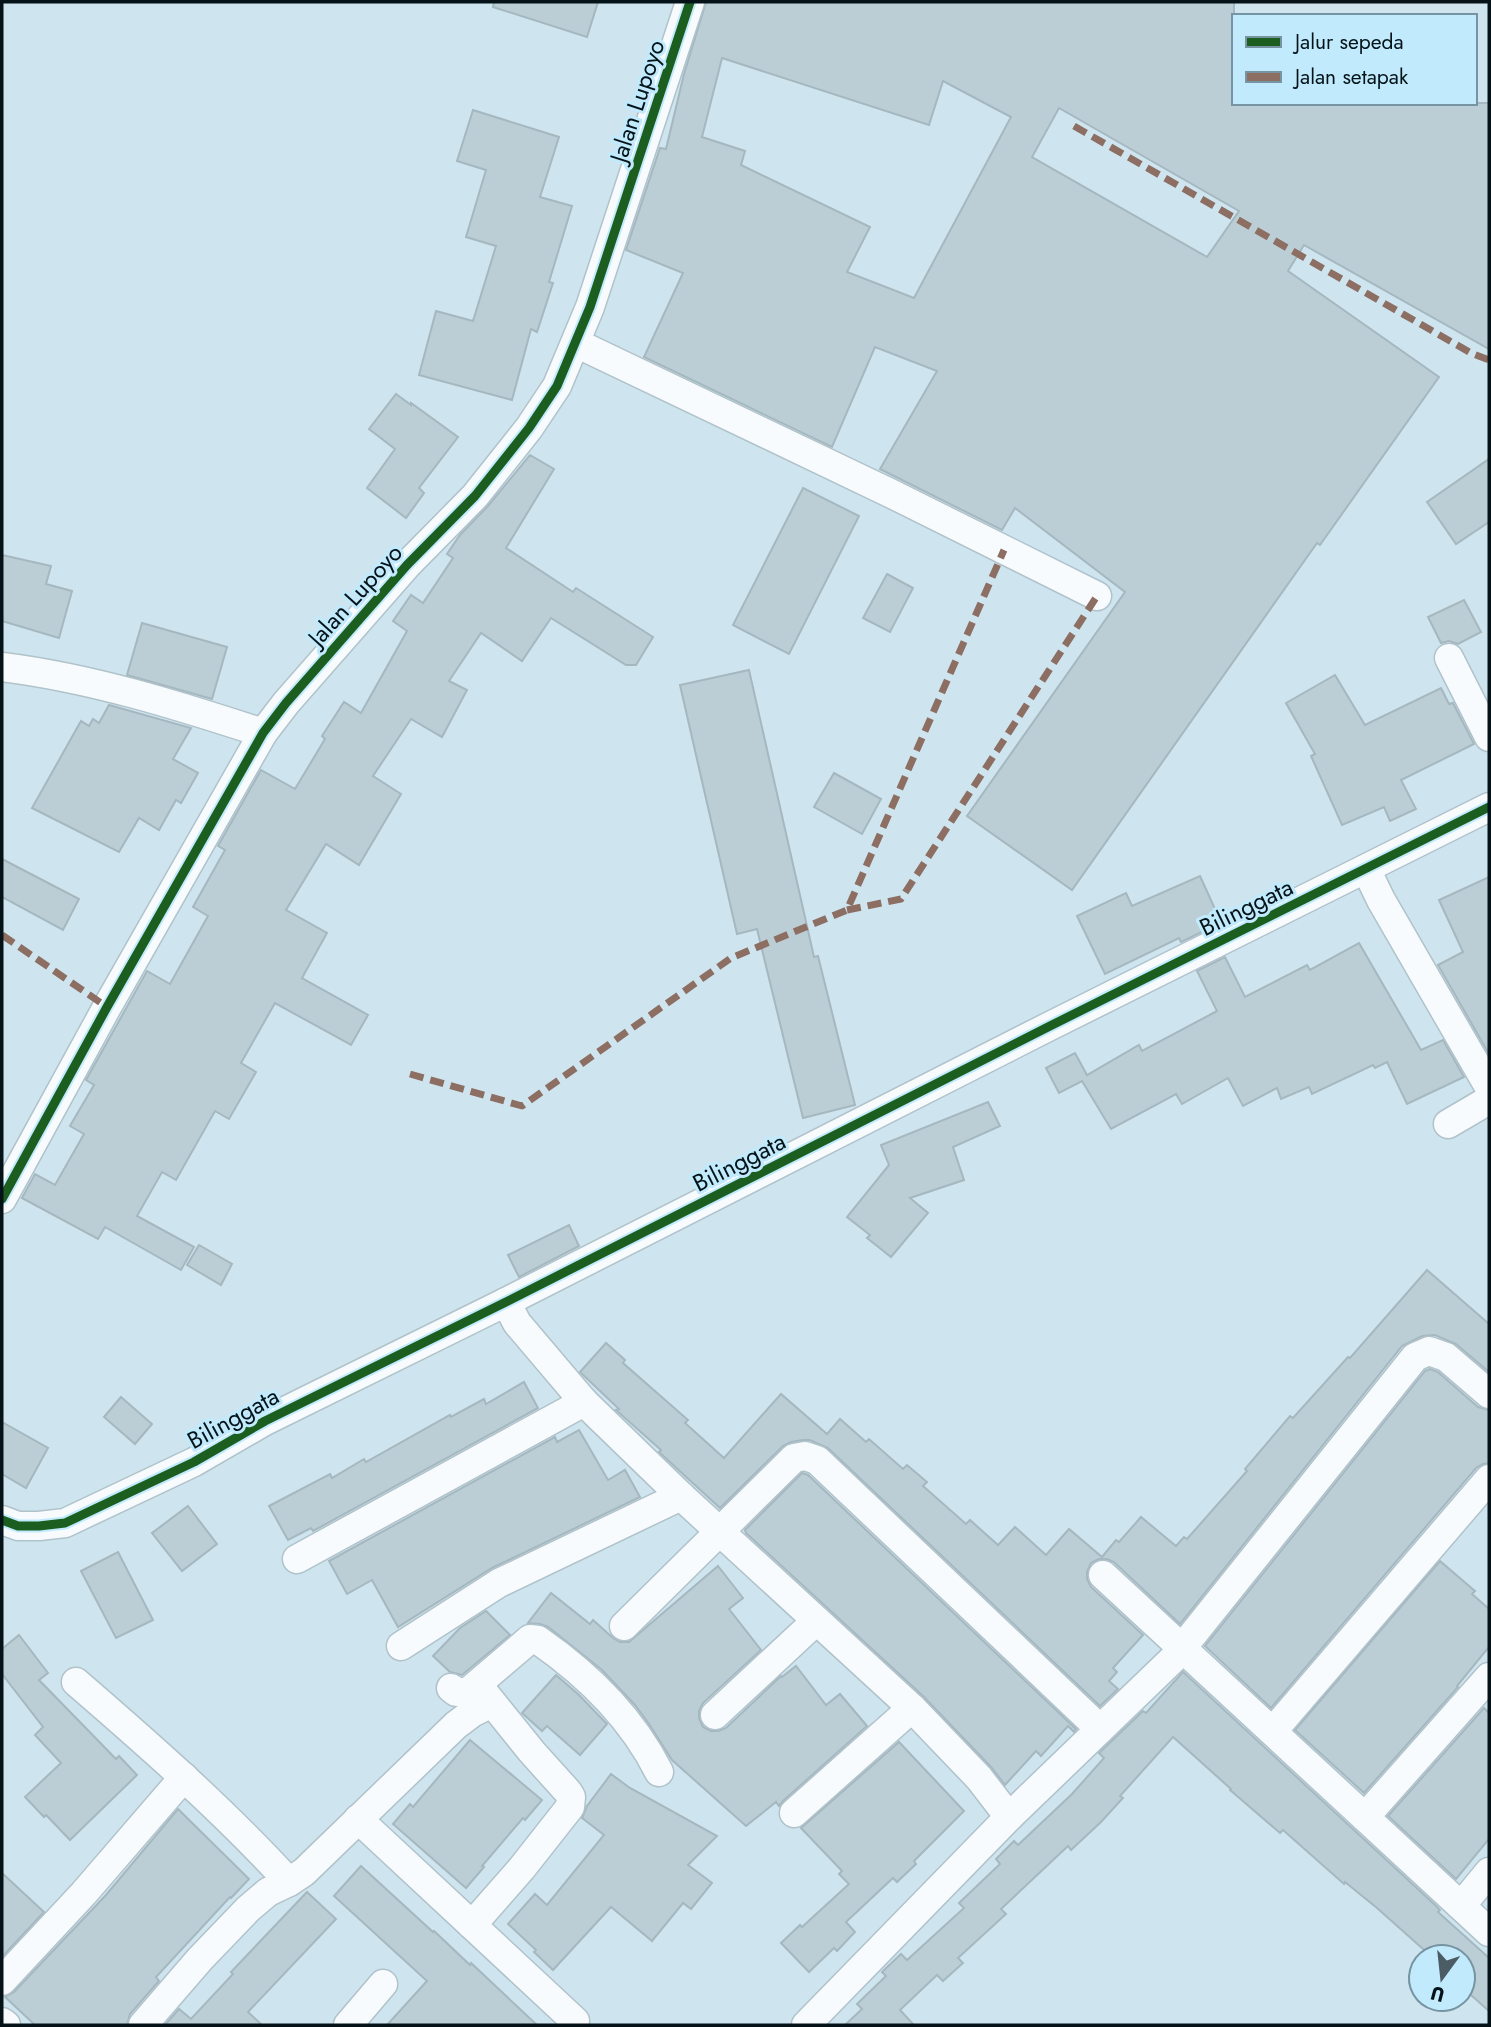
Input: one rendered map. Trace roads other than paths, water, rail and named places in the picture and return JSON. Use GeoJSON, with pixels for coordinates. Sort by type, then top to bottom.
{"type":"FeatureCollection","features":[{"type":"Feature","properties":{"kind":"street","name":"Jalan Lupoyo"},"geometry":{"type":"LineString","coordinates":[[2,1199],[263,733],[354,624],[475,496],[529,428],[557,386],[576,343],[690,2]]}},
{"type":"Feature","properties":{"kind":"street"},"geometry":{"type":"LineString","coordinates":[[576,343],[890,493],[1097,596]]}},
{"type":"Feature","properties":{"kind":"street"},"geometry":{"type":"LineString","coordinates":[[1449,658],[1489,737]]}},
{"type":"Feature","properties":{"kind":"street"},"geometry":{"type":"LineString","coordinates":[[2,667],[90,682],[173,704],[263,733]]}},
{"type":"Feature","properties":{"kind":"street","name":"Bilinggata"},"geometry":{"type":"LineString","coordinates":[[2,1520],[18,1526],[65,1523],[194,1462],[265,1421],[511,1311],[1048,1027],[1373,883],[1489,807]]}},
{"type":"Feature","properties":{"kind":"street"},"geometry":{"type":"LineString","coordinates":[[1373,883],[1489,1087]]}},
{"type":"Feature","properties":{"kind":"street"},"geometry":{"type":"LineString","coordinates":[[1448,1124],[1489,1100]]}},
{"type":"Feature","properties":{"kind":"street"},"geometry":{"type":"LineString","coordinates":[[511,1311],[583,1402],[719,1532],[912,1708],[979,1778],[1010,1817]]}},
{"type":"Feature","properties":{"kind":"street"},"geometry":{"type":"LineString","coordinates":[[806,2025],[1010,1817],[1174,1658],[1415,1357],[1429,1351],[1446,1357],[1489,1394]]}},
{"type":"Feature","properties":{"kind":"street"},"geometry":{"type":"LineString","coordinates":[[297,1559],[583,1402]]}},
{"type":"Feature","properties":{"kind":"street"},"geometry":{"type":"LineString","coordinates":[[624,1626],[794,1458],[805,1456],[817,1460],[1100,1729]]}},
{"type":"Feature","properties":{"kind":"street"},"geometry":{"type":"LineString","coordinates":[[1273,1731],[1489,1479]]}},
{"type":"Feature","properties":{"kind":"street"},"geometry":{"type":"LineString","coordinates":[[401,1646],[499,1583],[681,1496]]}},
{"type":"Feature","properties":{"kind":"street"},"geometry":{"type":"LineString","coordinates":[[1103,1575],[1489,1932]]}},
{"type":"Feature","properties":{"kind":"street"},"geometry":{"type":"LineString","coordinates":[[715,1716],[816,1621]]}},
{"type":"Feature","properties":{"kind":"street"},"geometry":{"type":"LineString","coordinates":[[143,2025],[248,1909],[268,1892],[304,1872],[456,1725],[472,1713],[474,1692],[530,1639],[538,1640],[582,1674],[619,1712],[649,1753],[659,1772]]}},
{"type":"Feature","properties":{"kind":"street"},"geometry":{"type":"LineString","coordinates":[[1365,1816],[1489,1677]]}},
{"type":"Feature","properties":{"kind":"street"},"geometry":{"type":"LineString","coordinates":[[76,1682],[184,1777],[264,1854],[289,1882]]}},
{"type":"Feature","properties":{"kind":"street"},"geometry":{"type":"LineString","coordinates":[[472,1925],[522,1868],[570,1807],[571,1801],[568,1792],[474,1692]]}},
{"type":"Feature","properties":{"kind":"street"},"geometry":{"type":"LineString","coordinates":[[794,1813],[912,1708]]}},
{"type":"Feature","properties":{"kind":"street"},"geometry":{"type":"LineString","coordinates":[[2,1981],[84,1893],[184,1777]]}},
{"type":"Feature","properties":{"kind":"street"},"geometry":{"type":"LineString","coordinates":[[358,1819],[575,2021]]}},
{"type":"Feature","properties":{"kind":"street"},"geometry":{"type":"LineString","coordinates":[[1461,1906],[1489,1872]]}},
{"type":"Feature","properties":{"kind":"street"},"geometry":{"type":"LineString","coordinates":[[348,2025],[383,1984]]}}]}
